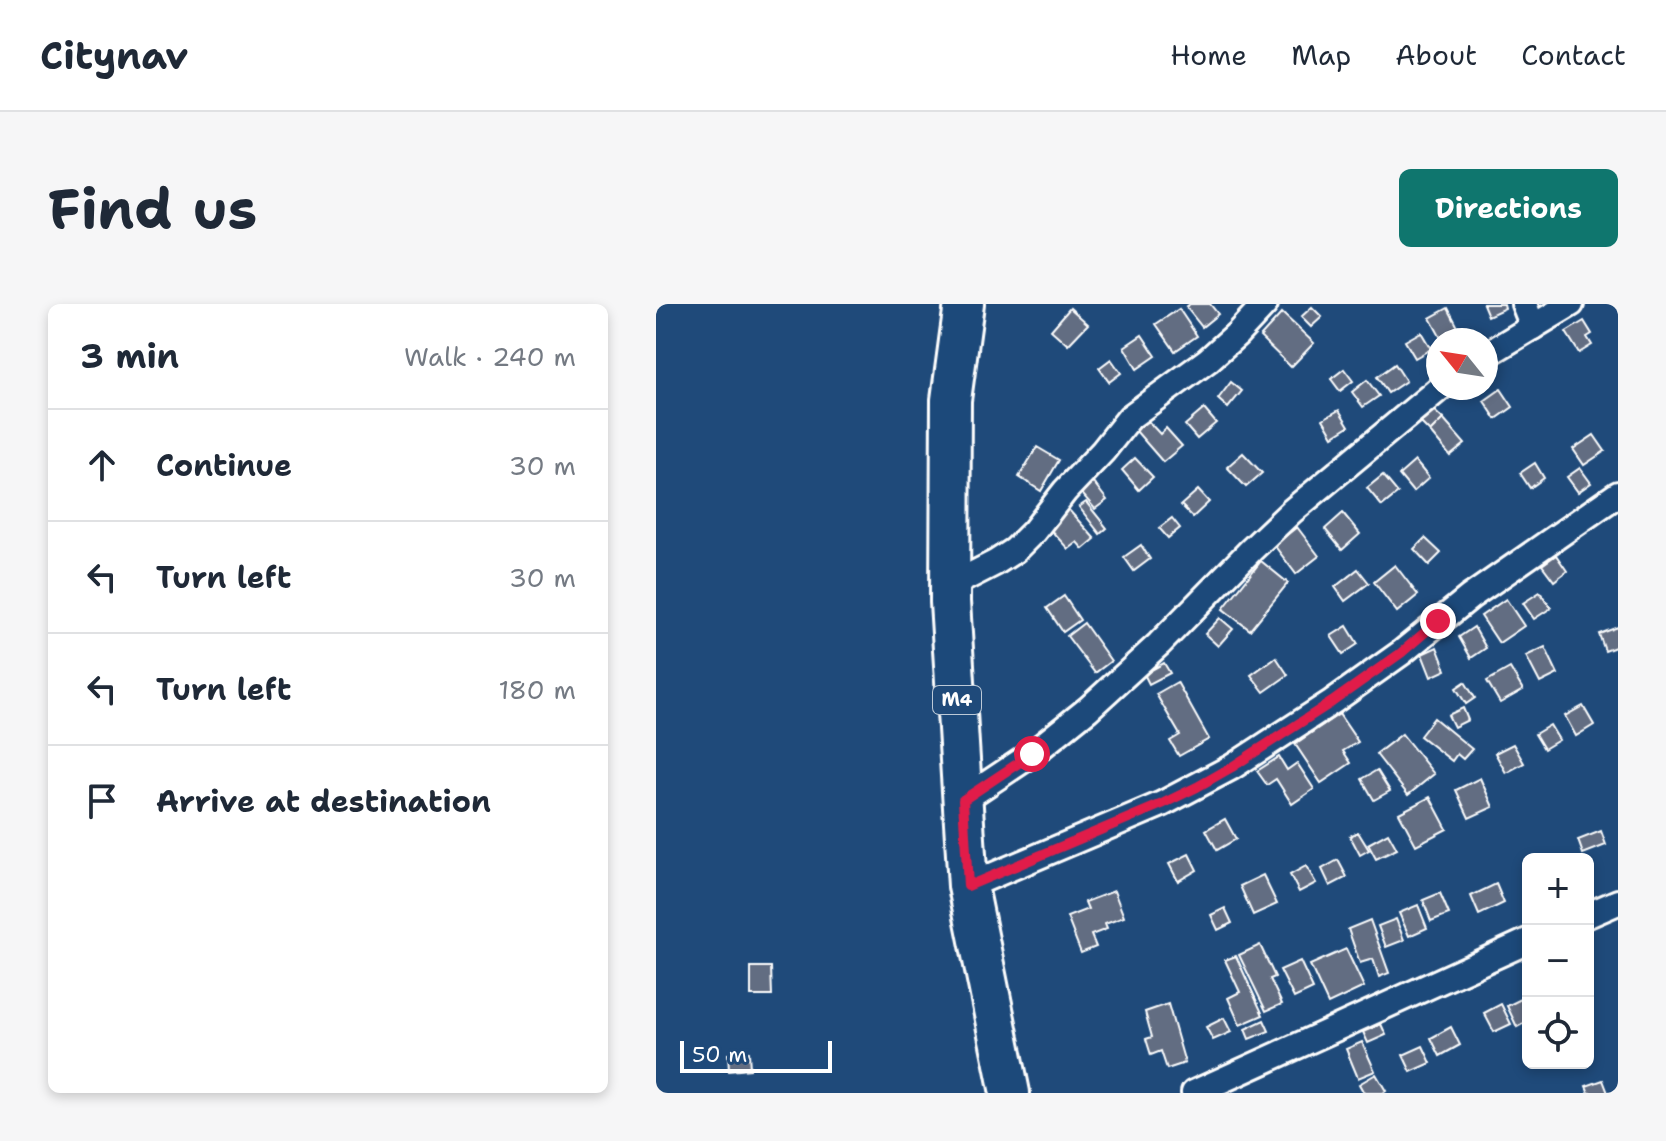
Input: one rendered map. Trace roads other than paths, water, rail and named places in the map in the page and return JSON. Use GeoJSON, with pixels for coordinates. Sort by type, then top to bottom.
{"type":"FeatureCollection","features":[{"type":"Feature","properties":{"kind":"main road","name":"M4"},"geometry":{"type":"LineString","coordinates":[[964,304],[951,400],[950,586],[968,886],[1010,1093]]}},
{"type":"Feature","properties":{"kind":"street"},"geometry":{"type":"LineString","coordinates":[[950,586],[1015,550],[1130,417],[1208,360],[1265,304]]}},
{"type":"Feature","properties":{"kind":"street"},"geometry":{"type":"LineString","coordinates":[[1524,304],[1533,327]]}},
{"type":"Feature","properties":{"kind":"street"},"geometry":{"type":"LineString","coordinates":[[1498,348],[1571,304]]}},
{"type":"Feature","properties":{"kind":"street"},"geometry":{"type":"LineString","coordinates":[[963,800],[1032,754],[1088,709],[1159,644],[1292,511],[1426,400]]}},
{"type":"Feature","properties":{"kind":"street"},"geometry":{"type":"LineString","coordinates":[[968,886],[1162,804],[1232,767],[1332,702],[1401,653],[1470,597],[1618,494]]}},
{"type":"Feature","properties":{"kind":"street"},"geometry":{"type":"LineString","coordinates":[[1594,912],[1618,902]]}},
{"type":"Feature","properties":{"kind":"street"},"geometry":{"type":"LineString","coordinates":[[1194,1093],[1522,944]]}}]}
